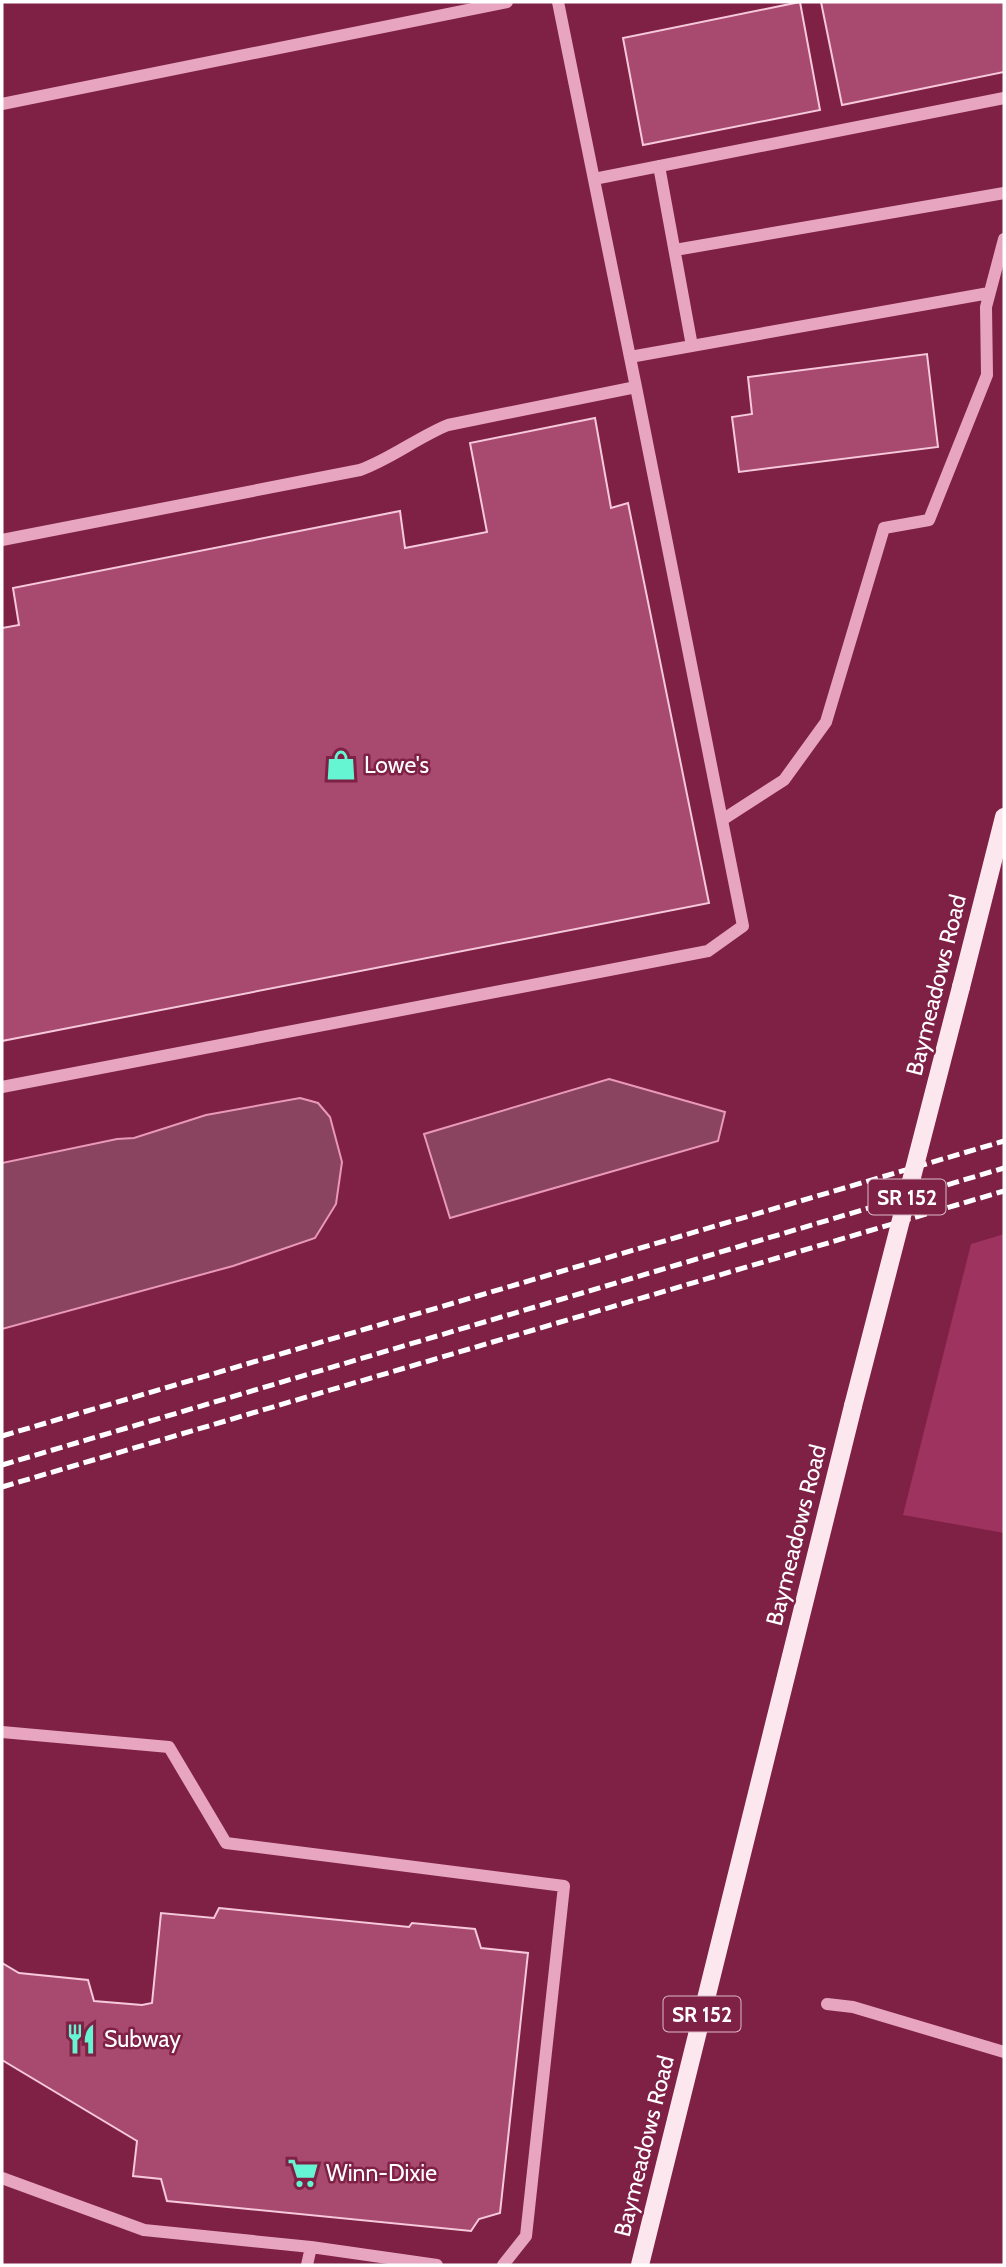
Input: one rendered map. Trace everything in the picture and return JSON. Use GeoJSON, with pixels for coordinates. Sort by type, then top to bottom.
{"type":"FeatureCollection","features":[{"type":"Feature","properties":{"kind":"main road","name":"Baymeadows Road"},"geometry":{"type":"LineString","coordinates":[[640,2265],[853,1406],[1004,817]]}},
{"type":"Feature","properties":{"kind":"street"},"geometry":{"type":"LineString","coordinates":[[2,104],[464,6],[507,2]]}},
{"type":"Feature","properties":{"kind":"street"},"geometry":{"type":"LineString","coordinates":[[2,1087],[708,951],[743,926],[558,2]]}},
{"type":"Feature","properties":{"kind":"street"},"geometry":{"type":"LineString","coordinates":[[594,179],[1004,97]]}},
{"type":"Feature","properties":{"kind":"street"},"geometry":{"type":"LineString","coordinates":[[659,166],[692,346]]}},
{"type":"Feature","properties":{"kind":"street"},"geometry":{"type":"LineString","coordinates":[[675,250],[1004,193]]}},
{"type":"Feature","properties":{"kind":"street"},"geometry":{"type":"LineString","coordinates":[[722,820],[784,780],[826,722],[884,528],[929,520],[987,375],[986,307],[1004,239]]}},
{"type":"Feature","properties":{"kind":"street"},"geometry":{"type":"LineString","coordinates":[[630,357],[989,293]]}},
{"type":"Feature","properties":{"kind":"street"},"geometry":{"type":"LineString","coordinates":[[2,540],[360,470],[425,434],[448,425],[636,387]]}},
{"type":"Feature","properties":{"kind":"street"},"geometry":{"type":"LineString","coordinates":[[2,1732],[169,1747],[226,1843],[565,1885],[526,2235],[503,2265]]}},
{"type":"Feature","properties":{"kind":"street"},"geometry":{"type":"LineString","coordinates":[[827,2004],[853,2007],[1004,2052]]}},
{"type":"Feature","properties":{"kind":"street"},"geometry":{"type":"LineString","coordinates":[[2,2178],[144,2230],[311,2247],[437,2265]]}},
{"type":"Feature","properties":{"kind":"street"},"geometry":{"type":"LineString","coordinates":[[307,2265],[311,2247]]}},
{"type":"Feature","properties":{"kind":"shaded area"},"geometry":{"type":"Polygon","coordinates":[[[609,1079],[725,1112],[718,1141],[450,1218],[424,1134],[609,1079]]]}},
{"type":"Feature","properties":{"kind":"shaded area"},"geometry":{"type":"Polygon","coordinates":[[[300,1098],[318,1103],[330,1117],[342,1162],[336,1204],[315,1238],[233,1266],[2,1329],[2,1163],[117,1139],[134,1138],[206,1115],[300,1098]]]}},
{"type":"Feature","properties":{"kind":"shaded area"},"geometry":{"type":"Polygon","coordinates":[[[1004,1234],[1004,1533],[903,1515],[971,1244],[1004,1234]]]}},
{"type":"Feature","properties":{"kind":"building"},"geometry":{"type":"Polygon","coordinates":[[[800,2],[820,110],[643,145],[623,38],[800,2]]]}},
{"type":"Feature","properties":{"kind":"building"},"geometry":{"type":"Polygon","coordinates":[[[821,2],[1004,2],[1004,72],[842,105],[821,2]]]}},
{"type":"Feature","properties":{"kind":"building"},"geometry":{"type":"Polygon","coordinates":[[[927,354],[938,447],[739,472],[732,417],[752,414],[748,377],[927,354]]]}},
{"type":"Feature","properties":{"kind":"building","name":"Lowe's"},"geometry":{"type":"Polygon","coordinates":[[[595,418],[611,508],[628,503],[709,903],[2,1041],[2,628],[19,625],[13,588],[400,511],[405,548],[487,532],[470,443],[595,418]]]}},
{"type":"Feature","properties":{"kind":"building"},"geometry":{"type":"Polygon","coordinates":[[[219,1908],[409,1927],[412,1923],[475,1929],[481,1948],[528,1953],[500,2213],[479,2219],[471,2231],[167,2201],[161,2179],[133,2176],[137,2141],[2,2060],[2,1963],[19,1973],[88,1980],[94,2001],[142,2005],[152,2003],[161,1913],[214,1918],[219,1908]]]}},
{"type":"Feature","properties":{"kind":"railway"},"geometry":{"type":"LineString","coordinates":[[2,1436],[1004,1141]]}},
{"type":"Feature","properties":{"kind":"railway"},"geometry":{"type":"LineString","coordinates":[[2,1465],[1004,1168]]}},
{"type":"Feature","properties":{"kind":"railway"},"geometry":{"type":"LineString","coordinates":[[2,1487],[1004,1191]]}},
{"type":"Feature","properties":{"kind":"place","name":"Lowe's"},"geometry":{"type":"Point","coordinates":[341,765]}},
{"type":"Feature","properties":{"kind":"place","name":"Subway"},"geometry":{"type":"Point","coordinates":[81,2039]}},
{"type":"Feature","properties":{"kind":"place","name":"Winn-Dixie"},"geometry":{"type":"Point","coordinates":[303,2173]}}]}
